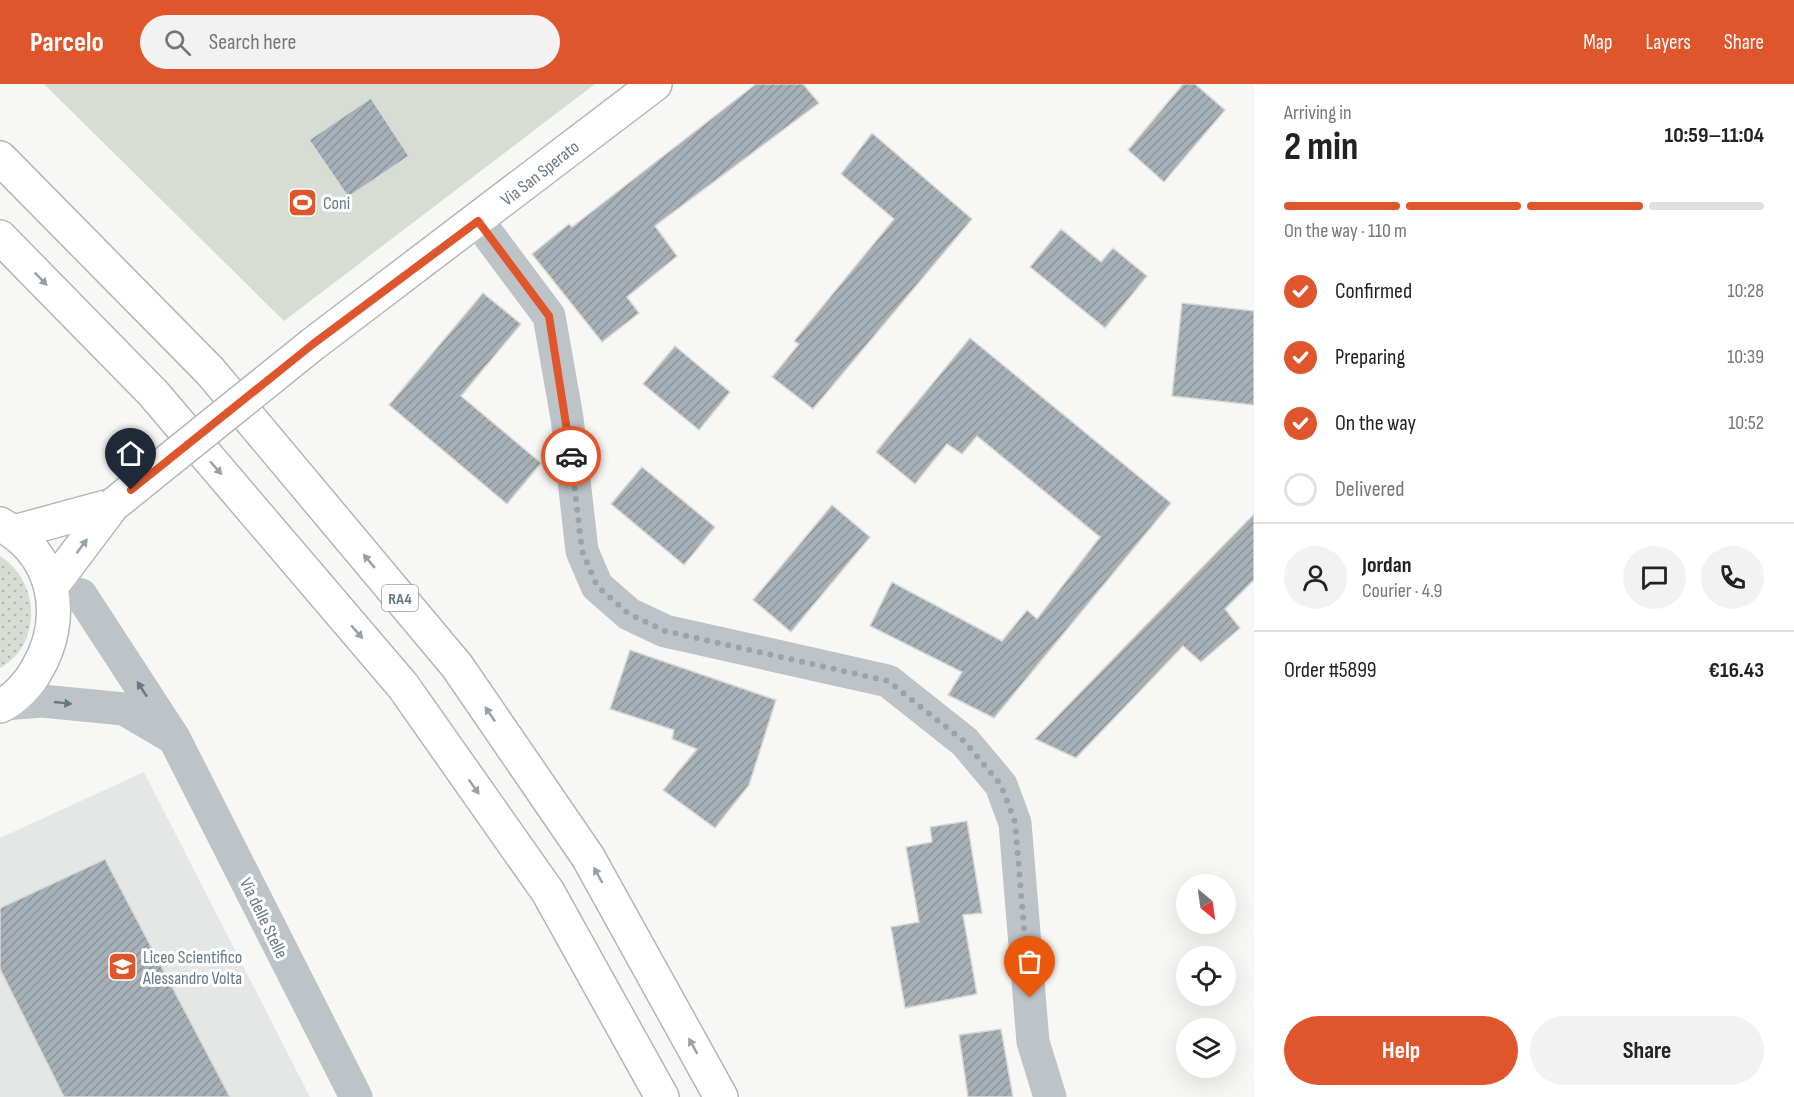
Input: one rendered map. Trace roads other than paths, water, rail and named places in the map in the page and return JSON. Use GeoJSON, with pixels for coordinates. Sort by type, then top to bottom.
{"type":"FeatureCollection","features":[{"type":"Feature","properties":{"kind":"main road","name":"Via San Sperato"},"geometry":{"type":"LineString","coordinates":[[113,505],[313,344],[478,221],[655,84]]}},
{"type":"Feature","properties":{"kind":"main road","name":"RA4"},"geometry":{"type":"LineString","coordinates":[[0,158],[210,371],[457,666],[588,857],[722,1097]]}},
{"type":"Feature","properties":{"kind":"main road"},"geometry":{"type":"LineString","coordinates":[[0,237],[153,393],[403,686],[548,892],[662,1097]]}},
{"type":"Feature","properties":{"kind":"main road"},"geometry":{"type":"LineString","coordinates":[[7,528],[113,505]]}},
{"type":"Feature","properties":{"kind":"main road"},"geometry":{"type":"LineString","coordinates":[[51,587],[113,505]]}},
{"type":"Feature","properties":{"kind":"main road"},"geometry":{"type":"LineString","coordinates":[[2,705],[30,682],[47,653],[55,620],[51,587],[38,557],[7,528]]}},
{"type":"Feature","properties":{"kind":"street"},"geometry":{"type":"LineString","coordinates":[[478,221],[549,316],[567,418],[582,551],[597,586],[629,614],[665,631],[888,681],[965,742],[1001,785],[1015,822],[1033,1042],[1050,1097]]}},
{"type":"Feature","properties":{"kind":"street","name":"Via delle Stelle"},"geometry":{"type":"LineString","coordinates":[[51,587],[81,595],[174,738],[356,1097]]}},
{"type":"Feature","properties":{"kind":"street"},"geometry":{"type":"LineString","coordinates":[[2,705],[42,701],[124,709],[174,738]]}},
{"type":"Feature","properties":{"kind":"place","name":"Coni"},"geometry":{"type":"Point","coordinates":[302,203]}},
{"type":"Feature","properties":{"kind":"place","name":"Liceo Scientifico Alessandro Volta"},"geometry":{"type":"Point","coordinates":[122,967]}}]}
